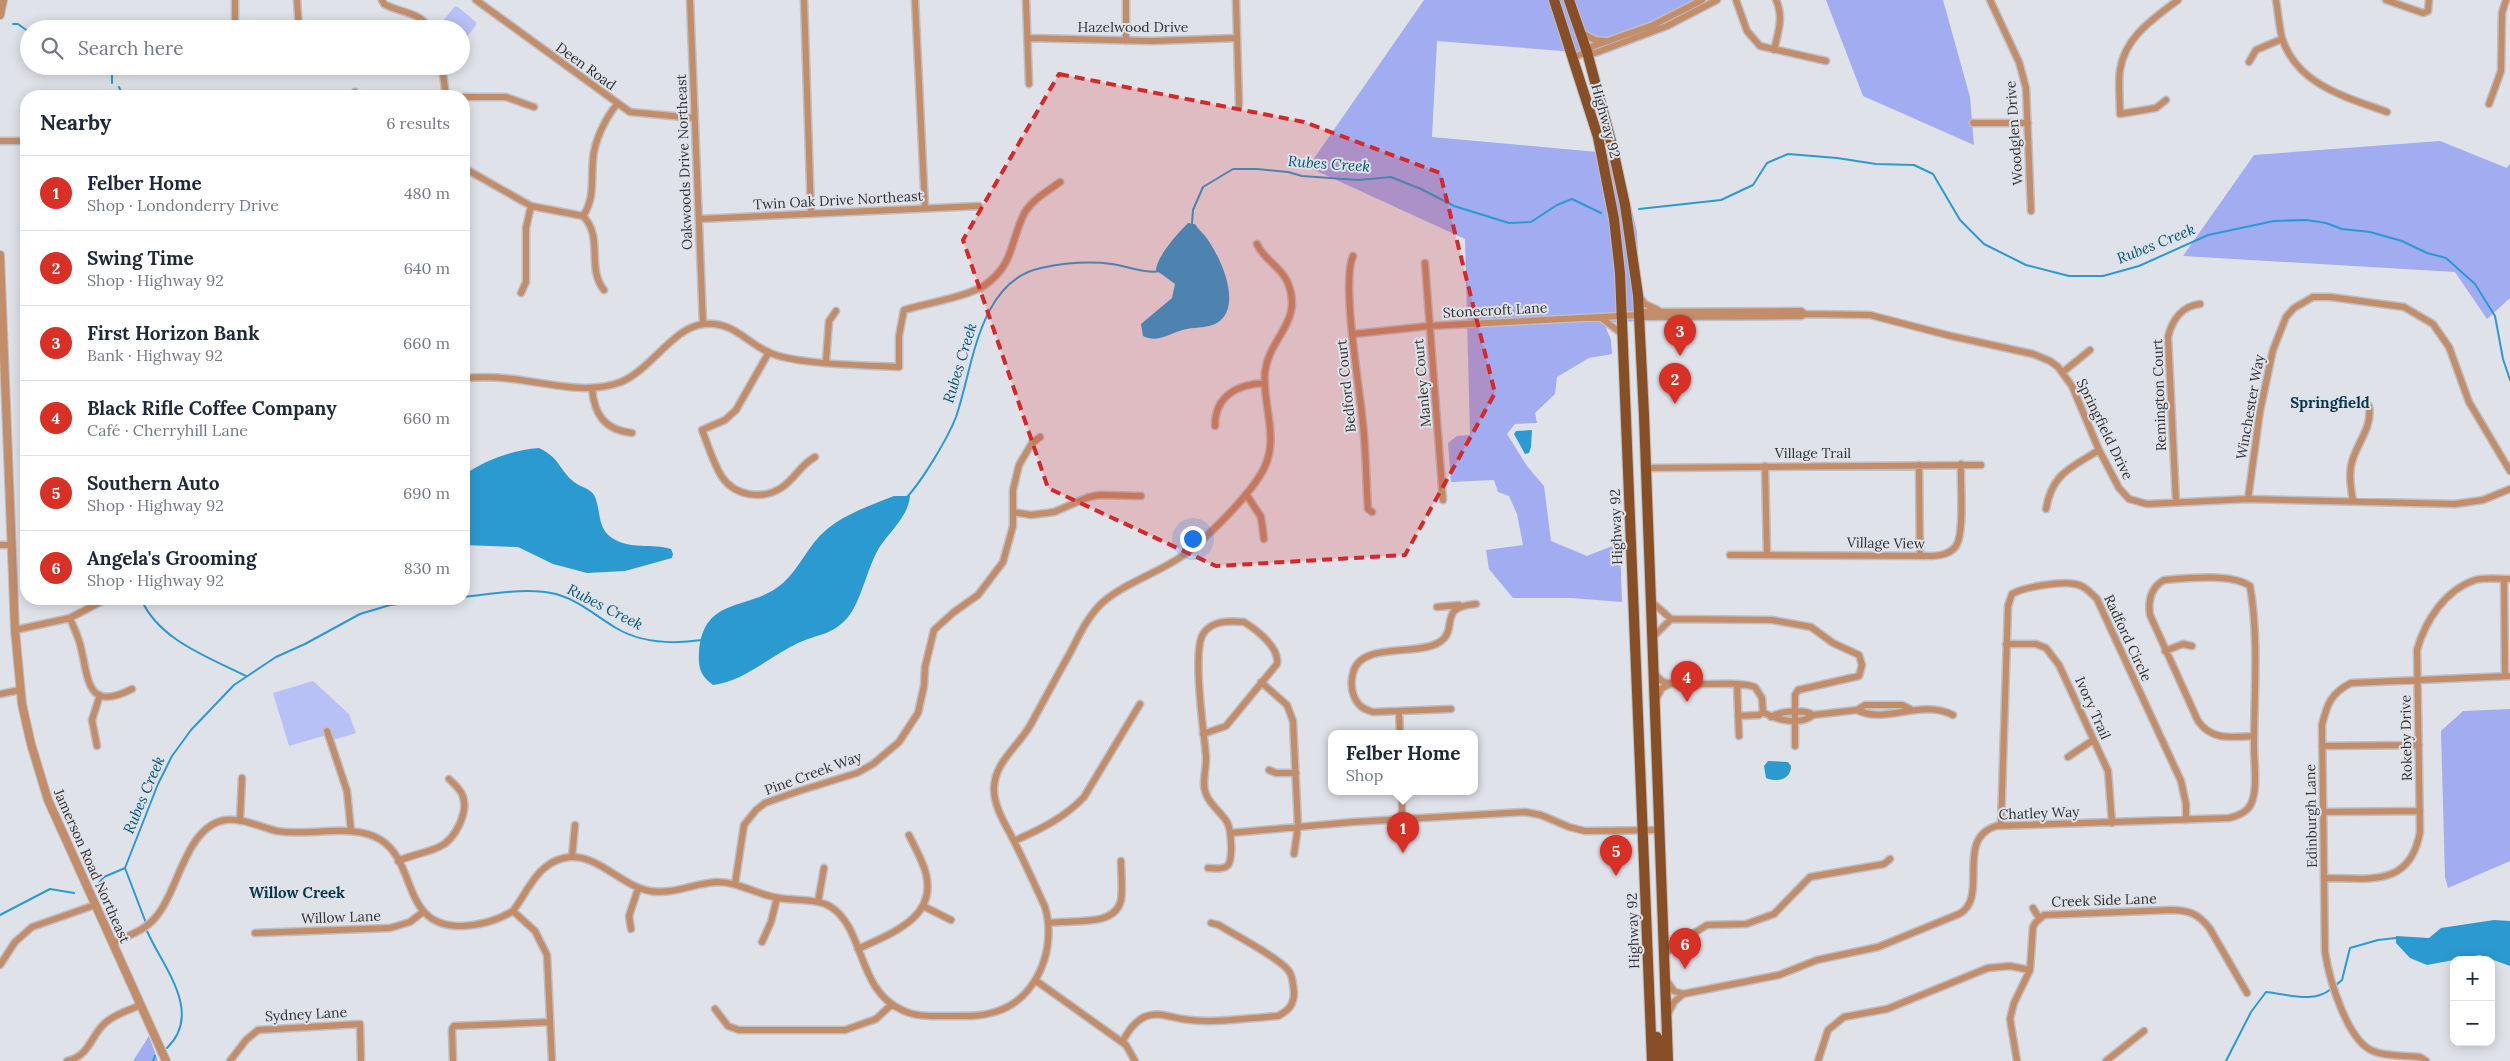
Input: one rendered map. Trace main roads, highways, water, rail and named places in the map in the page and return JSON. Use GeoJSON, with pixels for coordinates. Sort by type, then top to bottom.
{"type":"FeatureCollection","features":[{"type":"Feature","properties":{"kind":"main road","name":"Highway 92"},"geometry":{"type":"LineString","coordinates":[[1554,0],[1574,57],[1598,137],[1606,177],[1620,273],[1652,1061]]}},
{"type":"Feature","properties":{"kind":"main road","name":"Highway 92"},"geometry":{"type":"LineString","coordinates":[[1569,0],[1587,52],[1612,145],[1625,205],[1638,295],[1668,1061]]}},
{"type":"Feature","properties":{"kind":"main road"},"geometry":{"type":"LineString","coordinates":[[1650,1009],[1660,1061]]}},
{"type":"Feature","properties":{"kind":"waterway"},"geometry":{"type":"LineString","coordinates":[[13,24],[20,25]]}},
{"type":"Feature","properties":{"kind":"waterway"},"geometry":{"type":"LineString","coordinates":[[112,75],[112,83]]}},
{"type":"Feature","properties":{"kind":"waterway","name":"Rubes Creek"},"geometry":{"type":"LineString","coordinates":[[1639,209],[1721,200],[1753,185],[1767,163],[1788,154],[1837,158],[1876,164],[1914,165],[1933,174],[1960,220],[1984,244],[2026,265],[2069,276],[2103,276],[2139,266],[2208,235],[2274,221],[2306,220],[2326,223],[2342,229],[2370,232],[2402,241],[2427,253],[2446,258],[2475,284],[2495,316],[2503,359],[2510,380]]}},
{"type":"Feature","properties":{"kind":"waterway","name":"Rubes Creek"},"geometry":{"type":"LineString","coordinates":[[1192,223],[1193,210],[1203,187],[1233,169],[1257,169],[1288,172],[1302,176],[1358,180],[1391,177],[1421,189],[1454,206],[1509,223],[1531,222],[1557,205],[1572,199],[1601,213]]}},
{"type":"Feature","properties":{"kind":"waterway","name":"Rubes Creek"},"geometry":{"type":"LineString","coordinates":[[907,497],[927,470],[952,426],[981,329],[991,308],[1004,290],[1020,276],[1041,268],[1068,264],[1103,263],[1143,271],[1160,271]]}},
{"type":"Feature","properties":{"kind":"waterway","name":"Rubes Creek"},"geometry":{"type":"LineString","coordinates":[[470,596],[533,591],[556,594],[572,600],[616,628],[636,637],[669,642],[702,640]]}},
{"type":"Feature","properties":{"kind":"waterway"},"geometry":{"type":"LineString","coordinates":[[144,605],[160,626],[186,646],[246,676]]}},
{"type":"Feature","properties":{"kind":"waterway","name":"Rubes Creek"},"geometry":{"type":"LineString","coordinates":[[146,923],[125,868],[158,784],[172,756],[191,730],[234,685],[276,657],[305,644],[360,614],[390,605]]}},
{"type":"Feature","properties":{"kind":"waterway"},"geometry":{"type":"LineString","coordinates":[[98,884],[104,877],[125,868]]}},
{"type":"Feature","properties":{"kind":"waterway"},"geometry":{"type":"LineString","coordinates":[[0,915],[50,889],[74,893]]}},
{"type":"Feature","properties":{"kind":"waterway","name":"Rubes Creek"},"geometry":{"type":"LineString","coordinates":[[147,931],[170,974],[181,1004],[182,1019],[177,1034],[167,1048]]}},
{"type":"Feature","properties":{"kind":"waterway"},"geometry":{"type":"LineString","coordinates":[[2335,986],[2342,980],[2350,948],[2378,940],[2396,938]]}},
{"type":"Feature","properties":{"kind":"waterway"},"geometry":{"type":"LineString","coordinates":[[2226,1061],[2251,1012],[2266,992],[2308,997],[2324,994],[2331,989]]}},
{"type":"Feature","properties":{"kind":"waterway","name":"Rubes Creek"},"geometry":{"type":"LineString","coordinates":[[153,1061],[155,1056]]}},
{"type":"Feature","properties":{"kind":"place","name":"First Horizon Bank"},"geometry":{"type":"Point","coordinates":[1680,356]}},
{"type":"Feature","properties":{"kind":"place","name":"Swing Time"},"geometry":{"type":"Point","coordinates":[1675,404]}},
{"type":"Feature","properties":{"kind":"place","name":"Black Rifle Coffee Company"},"geometry":{"type":"Point","coordinates":[1687,702]}},
{"type":"Feature","properties":{"kind":"place","name":"Felber Home"},"geometry":{"type":"Point","coordinates":[1403,853]}},
{"type":"Feature","properties":{"kind":"place","name":"Southern Auto"},"geometry":{"type":"Point","coordinates":[1616,876]}},
{"type":"Feature","properties":{"kind":"place","name":"Angela's Grooming"},"geometry":{"type":"Point","coordinates":[1685,969]}},
{"type":"Feature","properties":{"kind":"district","name":"Springfield"},"geometry":{"type":"Point","coordinates":[2330,403]}},
{"type":"Feature","properties":{"kind":"district","name":"Willow Creek"},"geometry":{"type":"Point","coordinates":[297,893]}}]}
